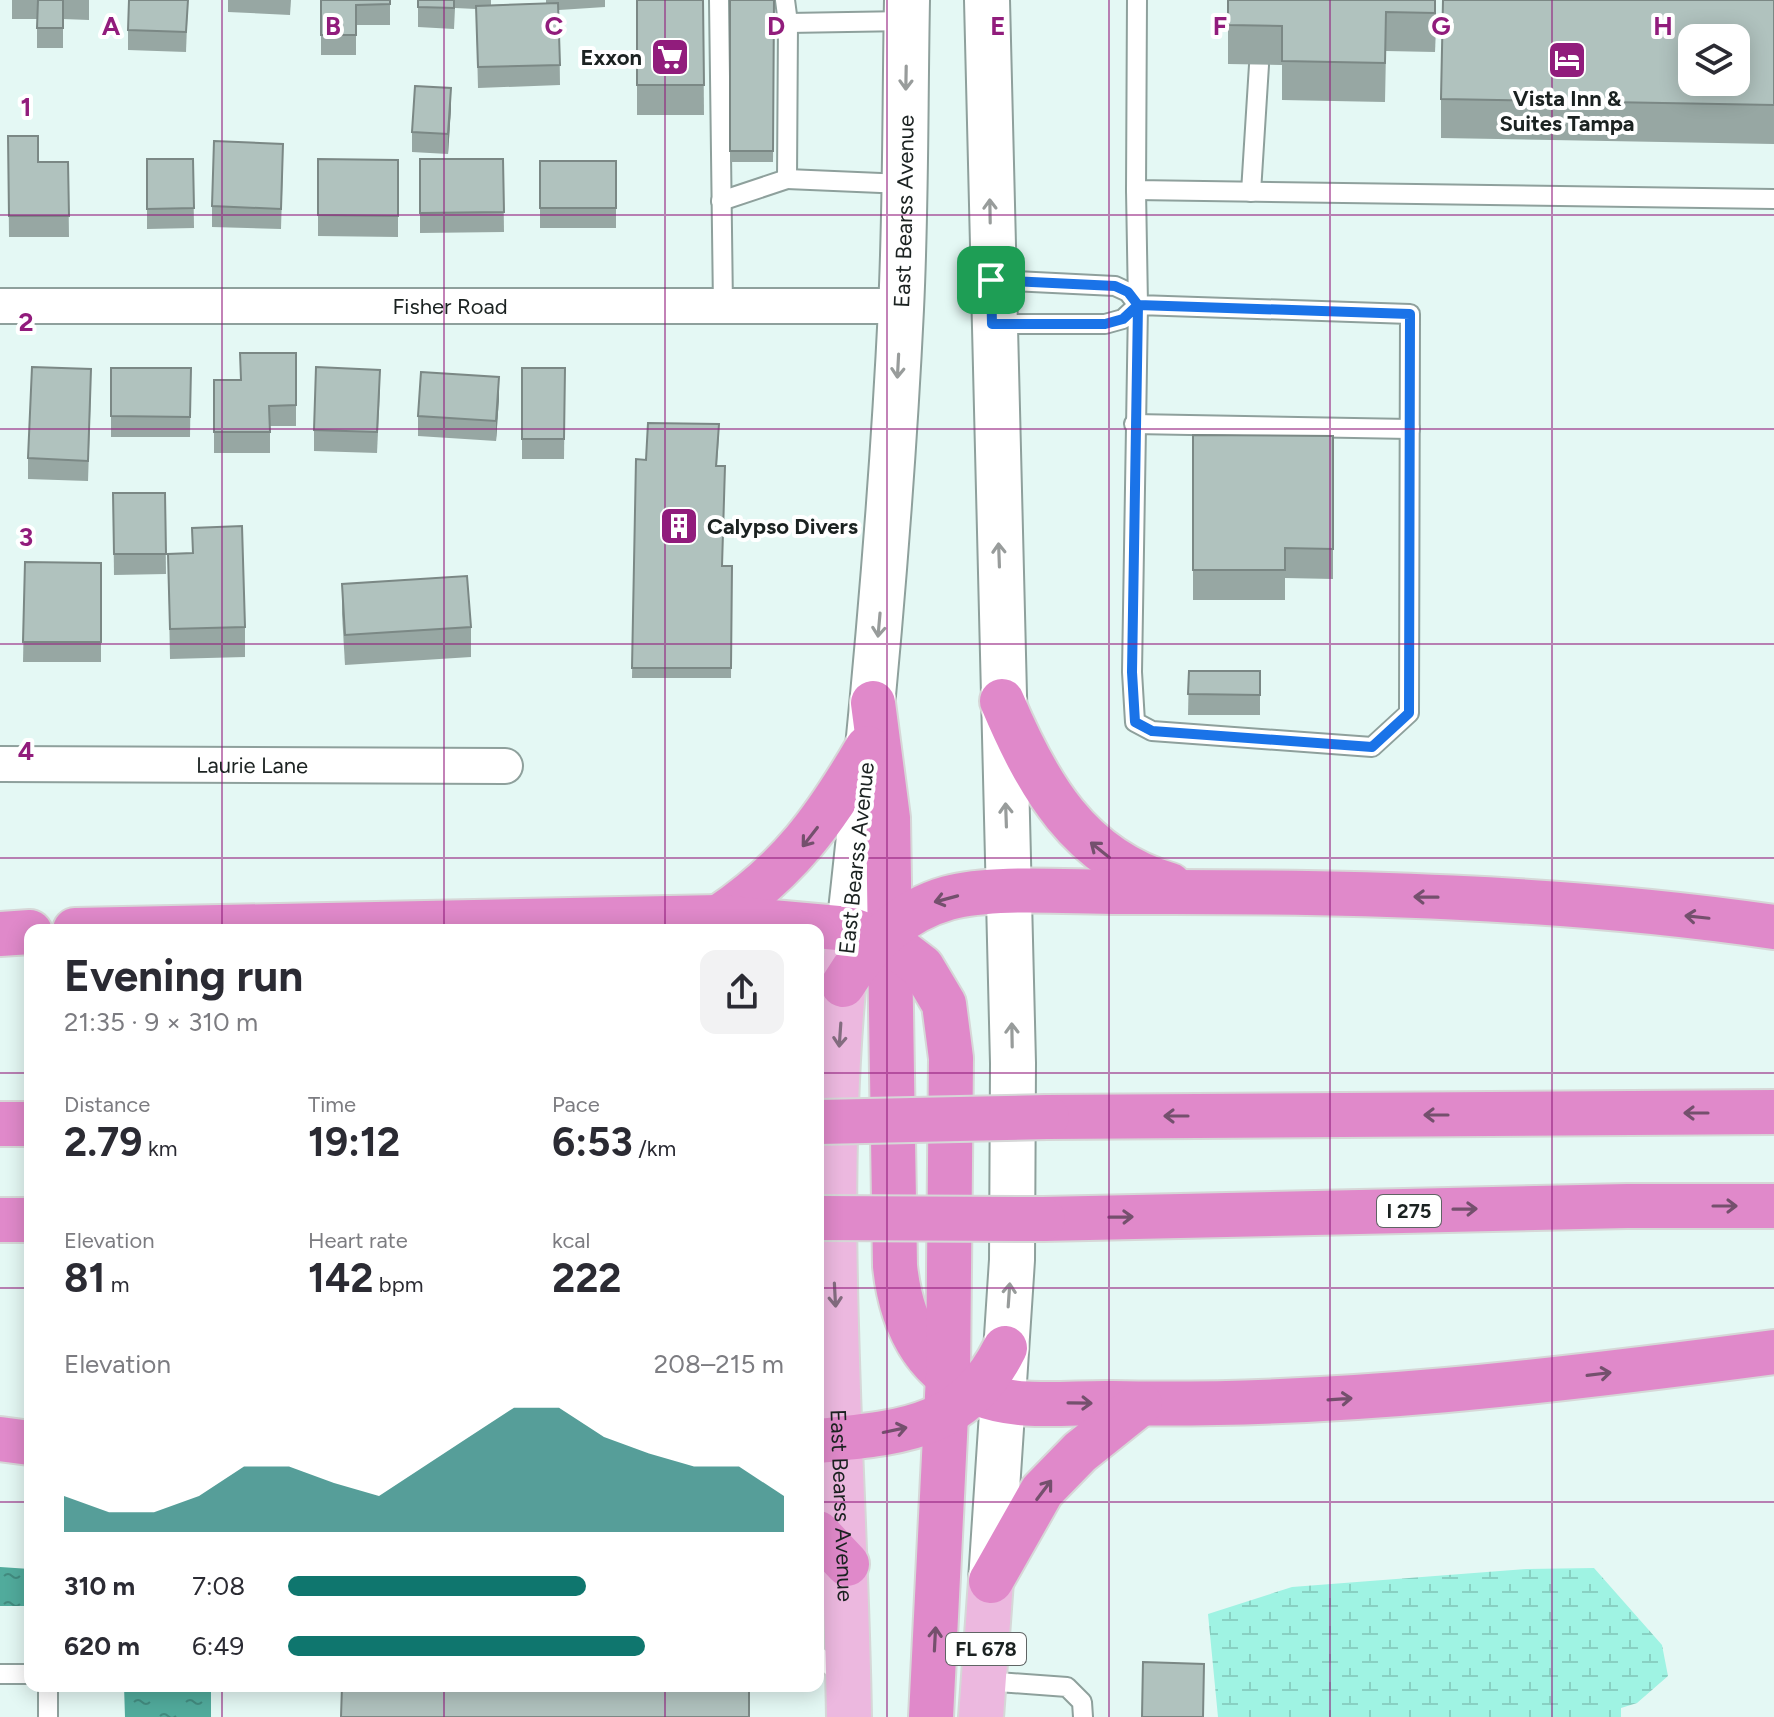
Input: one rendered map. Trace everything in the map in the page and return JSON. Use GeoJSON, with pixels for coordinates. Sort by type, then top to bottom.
{"type":"FeatureCollection","features":[{"type":"Feature","properties":{"kind":"highway"},"geometry":{"type":"LineString","coordinates":[[1002,701],[1024,753],[1050,799],[1078,832],[1130,871],[1196,892]]}},
{"type":"Feature","properties":{"kind":"highway"},"geometry":{"type":"LineString","coordinates":[[873,703],[888,818],[878,935],[898,1294],[910,1330],[922,1351],[968,1396],[1140,1404],[1408,1394],[1774,1352]]}},
{"type":"Feature","properties":{"kind":"highway"},"geometry":{"type":"LineString","coordinates":[[719,917],[753,894],[799,851],[831,810],[867,748]]}},
{"type":"Feature","properties":{"kind":"highway"},"geometry":{"type":"LineString","coordinates":[[878,935],[930,904],[950,897],[1009,893],[1196,892],[1527,901],[1774,927]]}},
{"type":"Feature","properties":{"kind":"highway"},"geometry":{"type":"LineString","coordinates":[[372,924],[719,917],[781,924]]}},
{"type":"Feature","properties":{"kind":"highway"},"geometry":{"type":"LineString","coordinates":[[824,929],[878,935],[922,967],[934,983],[950,1029],[968,1396],[931,1717]]}},
{"type":"Feature","properties":{"kind":"highway"},"geometry":{"type":"LineString","coordinates":[[0,934],[24,932]]}},
{"type":"Feature","properties":{"kind":"highway"},"geometry":{"type":"LineString","coordinates":[[824,1122],[1047,1117],[1774,1112]]}},
{"type":"Feature","properties":{"kind":"highway"},"geometry":{"type":"LineString","coordinates":[[0,1124],[24,1124]]}},
{"type":"Feature","properties":{"kind":"highway","name":"I 275"},"geometry":{"type":"LineString","coordinates":[[824,1218],[1043,1219],[1612,1206],[1774,1206]]}},
{"type":"Feature","properties":{"kind":"highway"},"geometry":{"type":"LineString","coordinates":[[0,1220],[24,1220]]}},
{"type":"Feature","properties":{"kind":"highway"},"geometry":{"type":"LineString","coordinates":[[830,1440],[919,1425],[968,1396],[1005,1348]]}},
{"type":"Feature","properties":{"kind":"highway"},"geometry":{"type":"LineString","coordinates":[[991,1581],[1042,1491],[1080,1452],[1140,1404]]}},
{"type":"Feature","properties":{"kind":"highway"},"geometry":{"type":"LineString","coordinates":[[0,1439],[24,1442]]}},
{"type":"Feature","properties":{"kind":"highway"},"geometry":{"type":"LineString","coordinates":[[824,1539],[847,1564]]}},
{"type":"Feature","properties":{"kind":"main road"},"geometry":{"type":"LineString","coordinates":[[987,0],[1013,1163],[1012,1260],[1005,1348]]}},
{"type":"Feature","properties":{"kind":"main road","name":"East Bearss Avenue"},"geometry":{"type":"LineString","coordinates":[[839,1685],[847,1564],[830,1440],[843,985],[878,935],[867,748],[873,703],[902,306],[907,10]]}},
{"type":"Feature","properties":{"kind":"main road","name":"FL 678"},"geometry":{"type":"LineString","coordinates":[[968,1396],[991,1581],[982,1699]]}},
{"type":"Feature","properties":{"kind":"street","name":"Fisher Road"},"geometry":{"type":"LineString","coordinates":[[0,306],[902,306]]}},
{"type":"Feature","properties":{"kind":"street","name":"Laurie Lane"},"geometry":{"type":"LineString","coordinates":[[0,764],[505,766]]}},
{"type":"Feature","properties":{"kind":"lane"},"geometry":{"type":"LineString","coordinates":[[719,0],[723,307]]}},
{"type":"Feature","properties":{"kind":"lane"},"geometry":{"type":"LineString","coordinates":[[785,0],[788,23],[787,179]]}},
{"type":"Feature","properties":{"kind":"lane"},"geometry":{"type":"LineString","coordinates":[[992,324],[1105,324],[1123,319],[1138,305],[1410,314],[1409,713],[1372,747],[1152,731],[1135,722],[1132,672],[1138,305],[1137,0]]}},
{"type":"Feature","properties":{"kind":"lane"},"geometry":{"type":"LineString","coordinates":[[788,23],[907,10]]}},
{"type":"Feature","properties":{"kind":"lane"},"geometry":{"type":"LineString","coordinates":[[1251,192],[1259,65]]}},
{"type":"Feature","properties":{"kind":"lane"},"geometry":{"type":"LineString","coordinates":[[721,201],[787,179],[904,184]]}},
{"type":"Feature","properties":{"kind":"lane"},"geometry":{"type":"LineString","coordinates":[[1136,190],[1774,199]]}},
{"type":"Feature","properties":{"kind":"lane"},"geometry":{"type":"LineString","coordinates":[[991,280],[1115,286],[1128,292],[1138,305]]}},
{"type":"Feature","properties":{"kind":"lane"},"geometry":{"type":"LineString","coordinates":[[1134,424],[1410,429]]}},
{"type":"Feature","properties":{"kind":"lane"},"geometry":{"type":"LineString","coordinates":[[0,1674],[24,1674]]}},
{"type":"Feature","properties":{"kind":"lane"},"geometry":{"type":"LineString","coordinates":[[982,1699],[1067,1687],[1082,1702],[1083,1717]]}},
{"type":"Feature","properties":{"kind":"lane"},"geometry":{"type":"LineString","coordinates":[[48,1692],[48,1717]]}},
{"type":"Feature","properties":{"kind":"green space"},"geometry":{"type":"Polygon","coordinates":[[[1594,1568],[1662,1645],[1668,1676],[1637,1703],[1621,1708],[1621,1717],[1218,1717],[1208,1614],[1292,1587],[1526,1569],[1594,1568]]]}},
{"type":"Feature","properties":{"kind":"water"},"geometry":{"type":"Polygon","coordinates":[[[0,1567],[24,1569],[24,1606],[0,1606],[0,1567]]]}},
{"type":"Feature","properties":{"kind":"water"},"geometry":{"type":"Polygon","coordinates":[[[124,1692],[211,1692],[211,1717],[125,1717],[124,1692]]]}},
{"type":"Feature","properties":{"kind":"building"},"geometry":{"type":"Polygon","coordinates":[[[38,0],[63,0],[63,28],[37,28],[38,0]]]}},
{"type":"Feature","properties":{"kind":"building"},"geometry":{"type":"Polygon","coordinates":[[[129,0],[188,0],[186,32],[128,30],[129,0]]]}},
{"type":"Feature","properties":{"kind":"building"},"geometry":{"type":"Polygon","coordinates":[[[321,0],[390,0],[390,4],[356,5],[356,35],[321,35],[321,0]]]}},
{"type":"Feature","properties":{"kind":"building"},"geometry":{"type":"Polygon","coordinates":[[[418,0],[454,0],[454,8],[418,7],[418,0]]]}},
{"type":"Feature","properties":{"kind":"building","name":"Exxon"},"geometry":{"type":"Polygon","coordinates":[[[637,0],[703,0],[704,85],[637,85],[637,0]]]}},
{"type":"Feature","properties":{"kind":"building"},"geometry":{"type":"Polygon","coordinates":[[[730,0],[774,0],[773,151],[730,151],[730,0]]]}},
{"type":"Feature","properties":{"kind":"building"},"geometry":{"type":"Polygon","coordinates":[[[1228,0],[1435,0],[1435,13],[1386,12],[1385,63],[1282,61],[1282,26],[1228,25],[1228,0]]]}},
{"type":"Feature","properties":{"kind":"building"},"geometry":{"type":"Polygon","coordinates":[[[1443,0],[1774,0],[1774,105],[1441,99],[1443,0]]]}},
{"type":"Feature","properties":{"kind":"building"},"geometry":{"type":"Polygon","coordinates":[[[558,3],[560,65],[478,67],[476,6],[558,3]]]}},
{"type":"Feature","properties":{"kind":"building"},"geometry":{"type":"Polygon","coordinates":[[[415,86],[451,88],[448,134],[412,132],[415,86]]]}},
{"type":"Feature","properties":{"kind":"building"},"geometry":{"type":"Polygon","coordinates":[[[8,136],[38,136],[38,162],[68,162],[69,216],[9,216],[8,136]]]}},
{"type":"Feature","properties":{"kind":"building"},"geometry":{"type":"Polygon","coordinates":[[[214,141],[283,144],[281,209],[212,206],[214,141]]]}},
{"type":"Feature","properties":{"kind":"building"},"geometry":{"type":"Polygon","coordinates":[[[147,159],[193,159],[194,208],[147,209],[147,159]]]}},
{"type":"Feature","properties":{"kind":"building"},"geometry":{"type":"Polygon","coordinates":[[[318,159],[398,160],[398,216],[318,215],[318,159]]]}},
{"type":"Feature","properties":{"kind":"building"},"geometry":{"type":"Polygon","coordinates":[[[420,159],[503,159],[504,212],[420,213],[420,159]]]}},
{"type":"Feature","properties":{"kind":"building"},"geometry":{"type":"Polygon","coordinates":[[[540,161],[616,161],[616,208],[540,208],[540,161]]]}},
{"type":"Feature","properties":{"kind":"building"},"geometry":{"type":"Polygon","coordinates":[[[240,353],[296,353],[296,405],[269,406],[270,432],[214,432],[214,380],[241,380],[240,353]]]}},
{"type":"Feature","properties":{"kind":"building"},"geometry":{"type":"Polygon","coordinates":[[[32,367],[91,369],[88,461],[28,458],[32,367]]]}},
{"type":"Feature","properties":{"kind":"building"},"geometry":{"type":"Polygon","coordinates":[[[316,367],[380,370],[377,432],[314,430],[316,367]]]}},
{"type":"Feature","properties":{"kind":"building"},"geometry":{"type":"Polygon","coordinates":[[[111,368],[191,368],[190,417],[111,416],[111,368]]]}},
{"type":"Feature","properties":{"kind":"building"},"geometry":{"type":"Polygon","coordinates":[[[522,368],[565,368],[564,439],[522,439],[522,368]]]}},
{"type":"Feature","properties":{"kind":"building"},"geometry":{"type":"Polygon","coordinates":[[[421,372],[499,377],[496,421],[418,416],[421,372]]]}},
{"type":"Feature","properties":{"kind":"building","name":"Calypso Divers"},"geometry":{"type":"Polygon","coordinates":[[[648,423],[719,424],[716,466],[725,466],[722,566],[732,566],[731,668],[632,668],[636,459],[646,460],[648,423]]]}},
{"type":"Feature","properties":{"kind":"building"},"geometry":{"type":"Polygon","coordinates":[[[1193,435],[1333,436],[1333,549],[1285,548],[1285,570],[1193,570],[1193,435]]]}},
{"type":"Feature","properties":{"kind":"building"},"geometry":{"type":"Polygon","coordinates":[[[113,493],[165,493],[166,554],[114,554],[113,493]]]}},
{"type":"Feature","properties":{"kind":"building"},"geometry":{"type":"Polygon","coordinates":[[[242,526],[245,627],[170,629],[168,554],[193,553],[192,528],[242,526]]]}},
{"type":"Feature","properties":{"kind":"building"},"geometry":{"type":"Polygon","coordinates":[[[25,562],[101,563],[101,642],[23,642],[25,562]]]}},
{"type":"Feature","properties":{"kind":"building"},"geometry":{"type":"Polygon","coordinates":[[[467,576],[471,627],[345,635],[342,584],[467,576]]]}},
{"type":"Feature","properties":{"kind":"building"},"geometry":{"type":"Polygon","coordinates":[[[1189,671],[1260,671],[1260,695],[1188,694],[1189,671]]]}},
{"type":"Feature","properties":{"kind":"building"},"geometry":{"type":"Polygon","coordinates":[[[1143,1662],[1204,1664],[1203,1717],[1142,1717],[1143,1662]]]}},
{"type":"Feature","properties":{"kind":"building"},"geometry":{"type":"Polygon","coordinates":[[[342,1692],[749,1692],[749,1717],[341,1717],[342,1692]]]}},
{"type":"Feature","properties":{"kind":"place","name":"Exxon"},"geometry":{"type":"Point","coordinates":[670,57]}},
{"type":"Feature","properties":{"kind":"place","name":"Vista Inn & Suites Tampa"},"geometry":{"type":"Point","coordinates":[1567,60]}},
{"type":"Feature","properties":{"kind":"place","name":"Calypso Divers"},"geometry":{"type":"Point","coordinates":[679,526]}},
{"type":"Feature","properties":{"kind":"route"},"geometry":{"type":"LineString","coordinates":[[991,280],[992,324],[1114,323],[1138,305],[1132,672],[1135,722],[1152,731],[1372,747],[1409,713],[1410,314],[1138,305],[1128,292],[1115,286],[991,280]]}}]}
